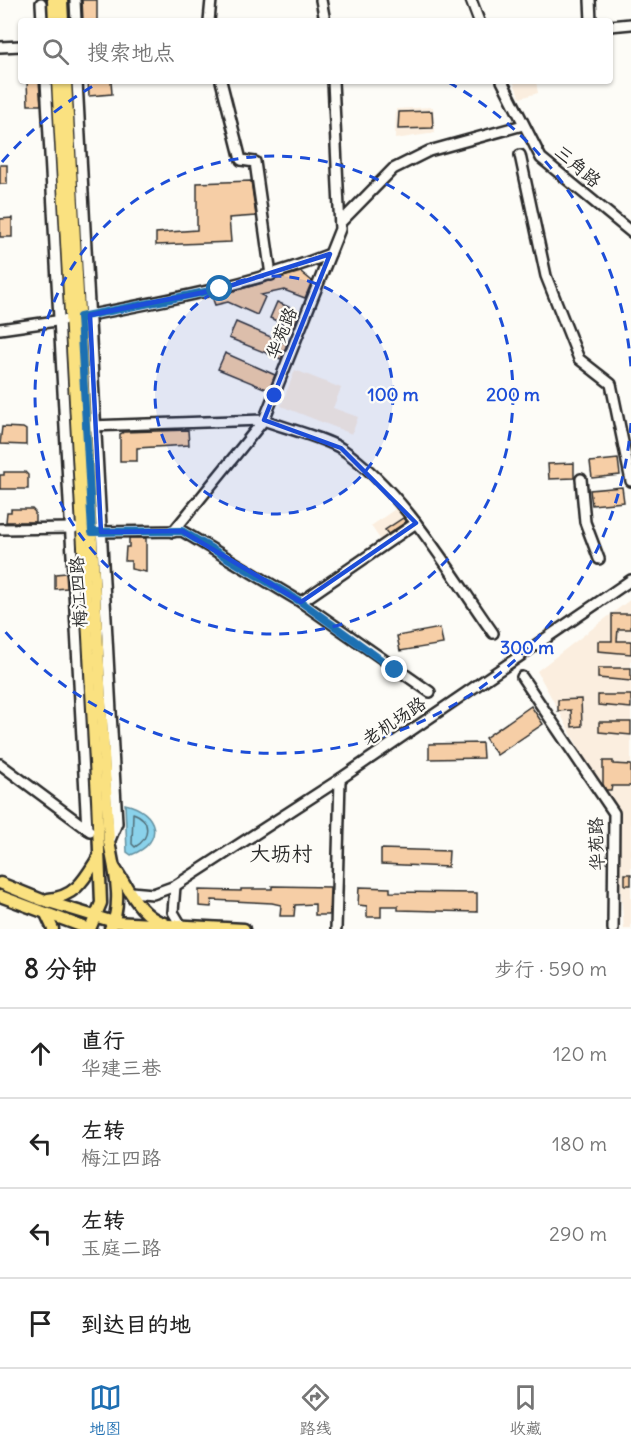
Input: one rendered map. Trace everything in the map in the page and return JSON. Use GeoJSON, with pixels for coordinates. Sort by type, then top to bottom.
{"type":"FeatureCollection","features":[{"type":"Feature","properties":{"kind":"main road"},"geometry":{"type":"LineString","coordinates":[[53,0],[54,18]]}},
{"type":"Feature","properties":{"kind":"main road"},"geometry":{"type":"LineString","coordinates":[[62,0],[63,18]]}},
{"type":"Feature","properties":{"kind":"main road","name":"梅江四路"},"geometry":{"type":"LineString","coordinates":[[57,84],[96,786],[92,833],[97,859],[100,903],[97,917]]}},
{"type":"Feature","properties":{"kind":"main road","name":"梅江四路"},"geometry":{"type":"LineString","coordinates":[[66,84],[109,842],[114,867],[117,909],[112,925]]}},
{"type":"Feature","properties":{"kind":"main road"},"geometry":{"type":"LineString","coordinates":[[42,900],[69,895],[82,883],[97,859]]}},
{"type":"Feature","properties":{"kind":"main road"},"geometry":{"type":"LineString","coordinates":[[114,867],[150,917],[182,927]]}},
{"type":"Feature","properties":{"kind":"main road"},"geometry":{"type":"LineString","coordinates":[[0,883],[42,900],[97,917],[112,925],[244,929]]}},
{"type":"Feature","properties":{"kind":"main road"},"geometry":{"type":"LineString","coordinates":[[0,896],[46,915],[89,929],[97,917]]}},
{"type":"Feature","properties":{"kind":"main road"},"geometry":{"type":"LineString","coordinates":[[46,915],[53,929]]}},
{"type":"Feature","properties":{"kind":"street"},"geometry":{"type":"LineString","coordinates":[[75,0],[76,18]]}},
{"type":"Feature","properties":{"kind":"street"},"geometry":{"type":"LineString","coordinates":[[209,18],[211,0]]}},
{"type":"Feature","properties":{"kind":"street"},"geometry":{"type":"LineString","coordinates":[[321,0],[324,18]]}},
{"type":"Feature","properties":{"kind":"street"},"geometry":{"type":"LineString","coordinates":[[471,0],[478,18]]}},
{"type":"Feature","properties":{"kind":"street"},"geometry":{"type":"LineString","coordinates":[[590,0],[591,18]]}},
{"type":"Feature","properties":{"kind":"street"},"geometry":{"type":"LineString","coordinates":[[41,3],[42,18]]}},
{"type":"Feature","properties":{"kind":"street"},"geometry":{"type":"LineString","coordinates":[[613,26],[631,24]]}},
{"type":"Feature","properties":{"kind":"street"},"geometry":{"type":"LineString","coordinates":[[0,47],[18,46]]}},
{"type":"Feature","properties":{"kind":"street"},"geometry":{"type":"LineString","coordinates":[[46,84],[92,833]]}},
{"type":"Feature","properties":{"kind":"street"},"geometry":{"type":"LineString","coordinates":[[77,84],[117,823],[109,842]]}},
{"type":"Feature","properties":{"kind":"street"},"geometry":{"type":"LineString","coordinates":[[222,84],[241,160],[255,162],[271,275]]}},
{"type":"Feature","properties":{"kind":"street","name":"华苑路"},"geometry":{"type":"LineString","coordinates":[[173,532],[264,420],[330,254],[340,223],[333,84]]}},
{"type":"Feature","properties":{"kind":"street","name":"三角路"},"geometry":{"type":"LineString","coordinates":[[503,84],[541,158],[631,232]]}},
{"type":"Feature","properties":{"kind":"street"},"geometry":{"type":"LineString","coordinates":[[340,223],[393,169],[429,151],[523,125]]}},
{"type":"Feature","properties":{"kind":"street"},"geometry":{"type":"LineString","coordinates":[[520,155],[546,276],[579,359],[611,384],[631,481]]}},
{"type":"Feature","properties":{"kind":"street"},"geometry":{"type":"LineString","coordinates":[[0,329],[80,317],[220,289],[271,275],[330,254]]}},
{"type":"Feature","properties":{"kind":"street"},"geometry":{"type":"LineString","coordinates":[[86,426],[264,420],[341,448],[387,490],[416,523],[493,633]]}},
{"type":"Feature","properties":{"kind":"street"},"geometry":{"type":"LineString","coordinates":[[581,479],[585,522],[599,559]]}},
{"type":"Feature","properties":{"kind":"street"},"geometry":{"type":"LineString","coordinates":[[301,602],[416,523]]}},
{"type":"Feature","properties":{"kind":"street"},"geometry":{"type":"LineString","coordinates":[[0,530],[182,531],[301,602],[430,692]]}},
{"type":"Feature","properties":{"kind":"street","name":"老机场路"},"geometry":{"type":"LineString","coordinates":[[131,892],[153,894],[175,886],[340,778],[631,580]]}},
{"type":"Feature","properties":{"kind":"street","name":"华苑路"},"geometry":{"type":"LineString","coordinates":[[522,677],[614,813],[613,929]]}},
{"type":"Feature","properties":{"kind":"street"},"geometry":{"type":"LineString","coordinates":[[0,764],[92,833]]}},
{"type":"Feature","properties":{"kind":"street"},"geometry":{"type":"LineString","coordinates":[[336,929],[340,778]]}},
{"type":"Feature","properties":{"kind":"street"},"geometry":{"type":"LineString","coordinates":[[175,886],[173,912],[182,927]]}},
{"type":"Feature","properties":{"kind":"highlighted area"},"geometry":{"type":"Polygon","coordinates":[[[330,254],[264,420],[341,448],[416,523],[301,602],[182,531],[101,532],[90,315],[220,289],[330,254]]]}},
{"type":"Feature","properties":{"kind":"shaded area"},"geometry":{"type":"Polygon","coordinates":[[[514,84],[536,84],[538,93],[520,98],[514,84]]]}},
{"type":"Feature","properties":{"kind":"shaded area"},"geometry":{"type":"Polygon","coordinates":[[[433,107],[435,133],[395,139],[396,109],[433,107]]]}},
{"type":"Feature","properties":{"kind":"shaded area"},"geometry":{"type":"Polygon","coordinates":[[[295,370],[341,388],[333,408],[358,417],[352,434],[281,406],[295,370]]]}},
{"type":"Feature","properties":{"kind":"shaded area"},"geometry":{"type":"Polygon","coordinates":[[[398,507],[410,523],[382,542],[371,526],[398,507]]]}},
{"type":"Feature","properties":{"kind":"shaded area"},"geometry":{"type":"Polygon","coordinates":[[[631,599],[631,929],[624,929],[614,813],[537,671],[631,599]]]}},
{"type":"Feature","properties":{"kind":"water"},"geometry":{"type":"Polygon","coordinates":[[[125,804],[145,813],[154,827],[149,843],[131,855],[127,852],[125,804]]]}},
{"type":"Feature","properties":{"kind":"building"},"geometry":{"type":"Polygon","coordinates":[[[82,0],[97,0],[97,18],[83,18],[82,0]]]}},
{"type":"Feature","properties":{"kind":"building"},"geometry":{"type":"Polygon","coordinates":[[[27,84],[39,84],[41,105],[28,105],[27,84]]]}},
{"type":"Feature","properties":{"kind":"building"},"geometry":{"type":"Polygon","coordinates":[[[88,84],[111,84],[112,94],[89,96],[88,84]]]}},
{"type":"Feature","properties":{"kind":"building"},"geometry":{"type":"Polygon","coordinates":[[[432,111],[433,128],[398,129],[399,112],[432,111]]]}},
{"type":"Feature","properties":{"kind":"building"},"geometry":{"type":"Polygon","coordinates":[[[0,165],[7,165],[7,184],[0,184],[0,165]]]}},
{"type":"Feature","properties":{"kind":"building"},"geometry":{"type":"Polygon","coordinates":[[[251,181],[256,216],[229,218],[231,242],[156,245],[156,233],[197,230],[197,183],[251,181]]]}},
{"type":"Feature","properties":{"kind":"building"},"geometry":{"type":"Polygon","coordinates":[[[12,218],[12,237],[0,237],[0,219],[12,218]]]}},
{"type":"Feature","properties":{"kind":"building"},"geometry":{"type":"Polygon","coordinates":[[[301,272],[312,281],[305,298],[284,290],[261,295],[265,297],[257,315],[228,302],[215,305],[212,297],[301,272]]]}},
{"type":"Feature","properties":{"kind":"building"},"geometry":{"type":"Polygon","coordinates":[[[277,302],[300,312],[293,328],[270,318],[277,302]]]}},
{"type":"Feature","properties":{"kind":"building"},"geometry":{"type":"Polygon","coordinates":[[[236,322],[287,344],[281,359],[229,338],[236,322]]]}},
{"type":"Feature","properties":{"kind":"building"},"geometry":{"type":"Polygon","coordinates":[[[225,353],[275,375],[269,390],[218,369],[225,353]]]}},
{"type":"Feature","properties":{"kind":"building"},"geometry":{"type":"Polygon","coordinates":[[[2,427],[26,430],[26,445],[0,444],[2,427]]]}},
{"type":"Feature","properties":{"kind":"building"},"geometry":{"type":"Polygon","coordinates":[[[188,430],[189,445],[137,448],[137,461],[120,461],[120,434],[124,432],[188,430]]]}},
{"type":"Feature","properties":{"kind":"building"},"geometry":{"type":"Polygon","coordinates":[[[618,459],[620,475],[592,478],[590,462],[618,459]]]}},
{"type":"Feature","properties":{"kind":"building"},"geometry":{"type":"Polygon","coordinates":[[[574,463],[574,478],[549,479],[548,464],[574,463]]]}},
{"type":"Feature","properties":{"kind":"building"},"geometry":{"type":"Polygon","coordinates":[[[4,472],[25,472],[28,475],[28,489],[0,489],[0,475],[4,475],[4,472]]]}},
{"type":"Feature","properties":{"kind":"building"},"geometry":{"type":"Polygon","coordinates":[[[622,487],[624,502],[592,505],[590,490],[622,487]]]}},
{"type":"Feature","properties":{"kind":"building"},"geometry":{"type":"Polygon","coordinates":[[[11,509],[32,509],[35,512],[35,522],[6,522],[7,512],[11,512],[11,509]]]}},
{"type":"Feature","properties":{"kind":"building"},"geometry":{"type":"Polygon","coordinates":[[[403,518],[406,522],[388,534],[385,530],[403,518]]]}},
{"type":"Feature","properties":{"kind":"building"},"geometry":{"type":"Polygon","coordinates":[[[129,538],[146,538],[146,572],[131,569],[131,561],[125,561],[129,538]]]}},
{"type":"Feature","properties":{"kind":"building"},"geometry":{"type":"Polygon","coordinates":[[[66,573],[67,588],[55,589],[55,574],[66,573]]]}},
{"type":"Feature","properties":{"kind":"building"},"geometry":{"type":"Polygon","coordinates":[[[612,614],[631,614],[631,629],[618,629],[617,641],[631,641],[631,654],[598,651],[598,641],[612,641],[612,614]]]}},
{"type":"Feature","properties":{"kind":"building"},"geometry":{"type":"Polygon","coordinates":[[[440,628],[443,644],[400,651],[397,636],[440,628]]]}},
{"type":"Feature","properties":{"kind":"building"},"geometry":{"type":"Polygon","coordinates":[[[598,668],[631,668],[631,681],[598,678],[598,668]]]}},
{"type":"Feature","properties":{"kind":"building"},"geometry":{"type":"Polygon","coordinates":[[[598,695],[631,695],[631,708],[598,705],[598,695]]]}},
{"type":"Feature","properties":{"kind":"building"},"geometry":{"type":"Polygon","coordinates":[[[581,699],[582,726],[572,727],[571,710],[558,711],[558,700],[581,699]]]}},
{"type":"Feature","properties":{"kind":"building"},"geometry":{"type":"Polygon","coordinates":[[[531,706],[543,724],[497,755],[485,738],[531,706]]]}},
{"type":"Feature","properties":{"kind":"building"},"geometry":{"type":"Polygon","coordinates":[[[599,722],[631,722],[631,735],[599,732],[599,722]]]}},
{"type":"Feature","properties":{"kind":"building"},"geometry":{"type":"Polygon","coordinates":[[[482,743],[483,758],[429,759],[429,744],[482,743]]]}},
{"type":"Feature","properties":{"kind":"building"},"geometry":{"type":"Polygon","coordinates":[[[603,761],[631,765],[631,786],[612,786],[611,790],[606,790],[603,784],[603,761]]]}},
{"type":"Feature","properties":{"kind":"building"},"geometry":{"type":"Polygon","coordinates":[[[381,849],[449,851],[448,867],[381,864],[381,849]]]}},
{"type":"Feature","properties":{"kind":"building"},"geometry":{"type":"Polygon","coordinates":[[[625,874],[631,874],[631,885],[625,885],[625,874]]]}},
{"type":"Feature","properties":{"kind":"building"},"geometry":{"type":"Polygon","coordinates":[[[272,886],[330,887],[329,915],[315,915],[315,904],[295,905],[294,916],[280,916],[281,905],[272,903],[212,900],[211,907],[199,906],[199,890],[241,891],[241,889],[272,889],[272,886]]]}},
{"type":"Feature","properties":{"kind":"building"},"geometry":{"type":"Polygon","coordinates":[[[359,887],[390,888],[390,892],[477,893],[477,912],[398,910],[398,906],[381,906],[381,917],[367,917],[367,906],[358,905],[359,887]]]}},
{"type":"Feature","properties":{"kind":"district","name":"大坜村"},"geometry":{"type":"Point","coordinates":[281,853]}},
{"type":"Feature","properties":{"kind":"route"},"geometry":{"type":"LineString","coordinates":[[220,289],[80,317],[92,532],[182,531],[301,602],[395,670]]}}]}
